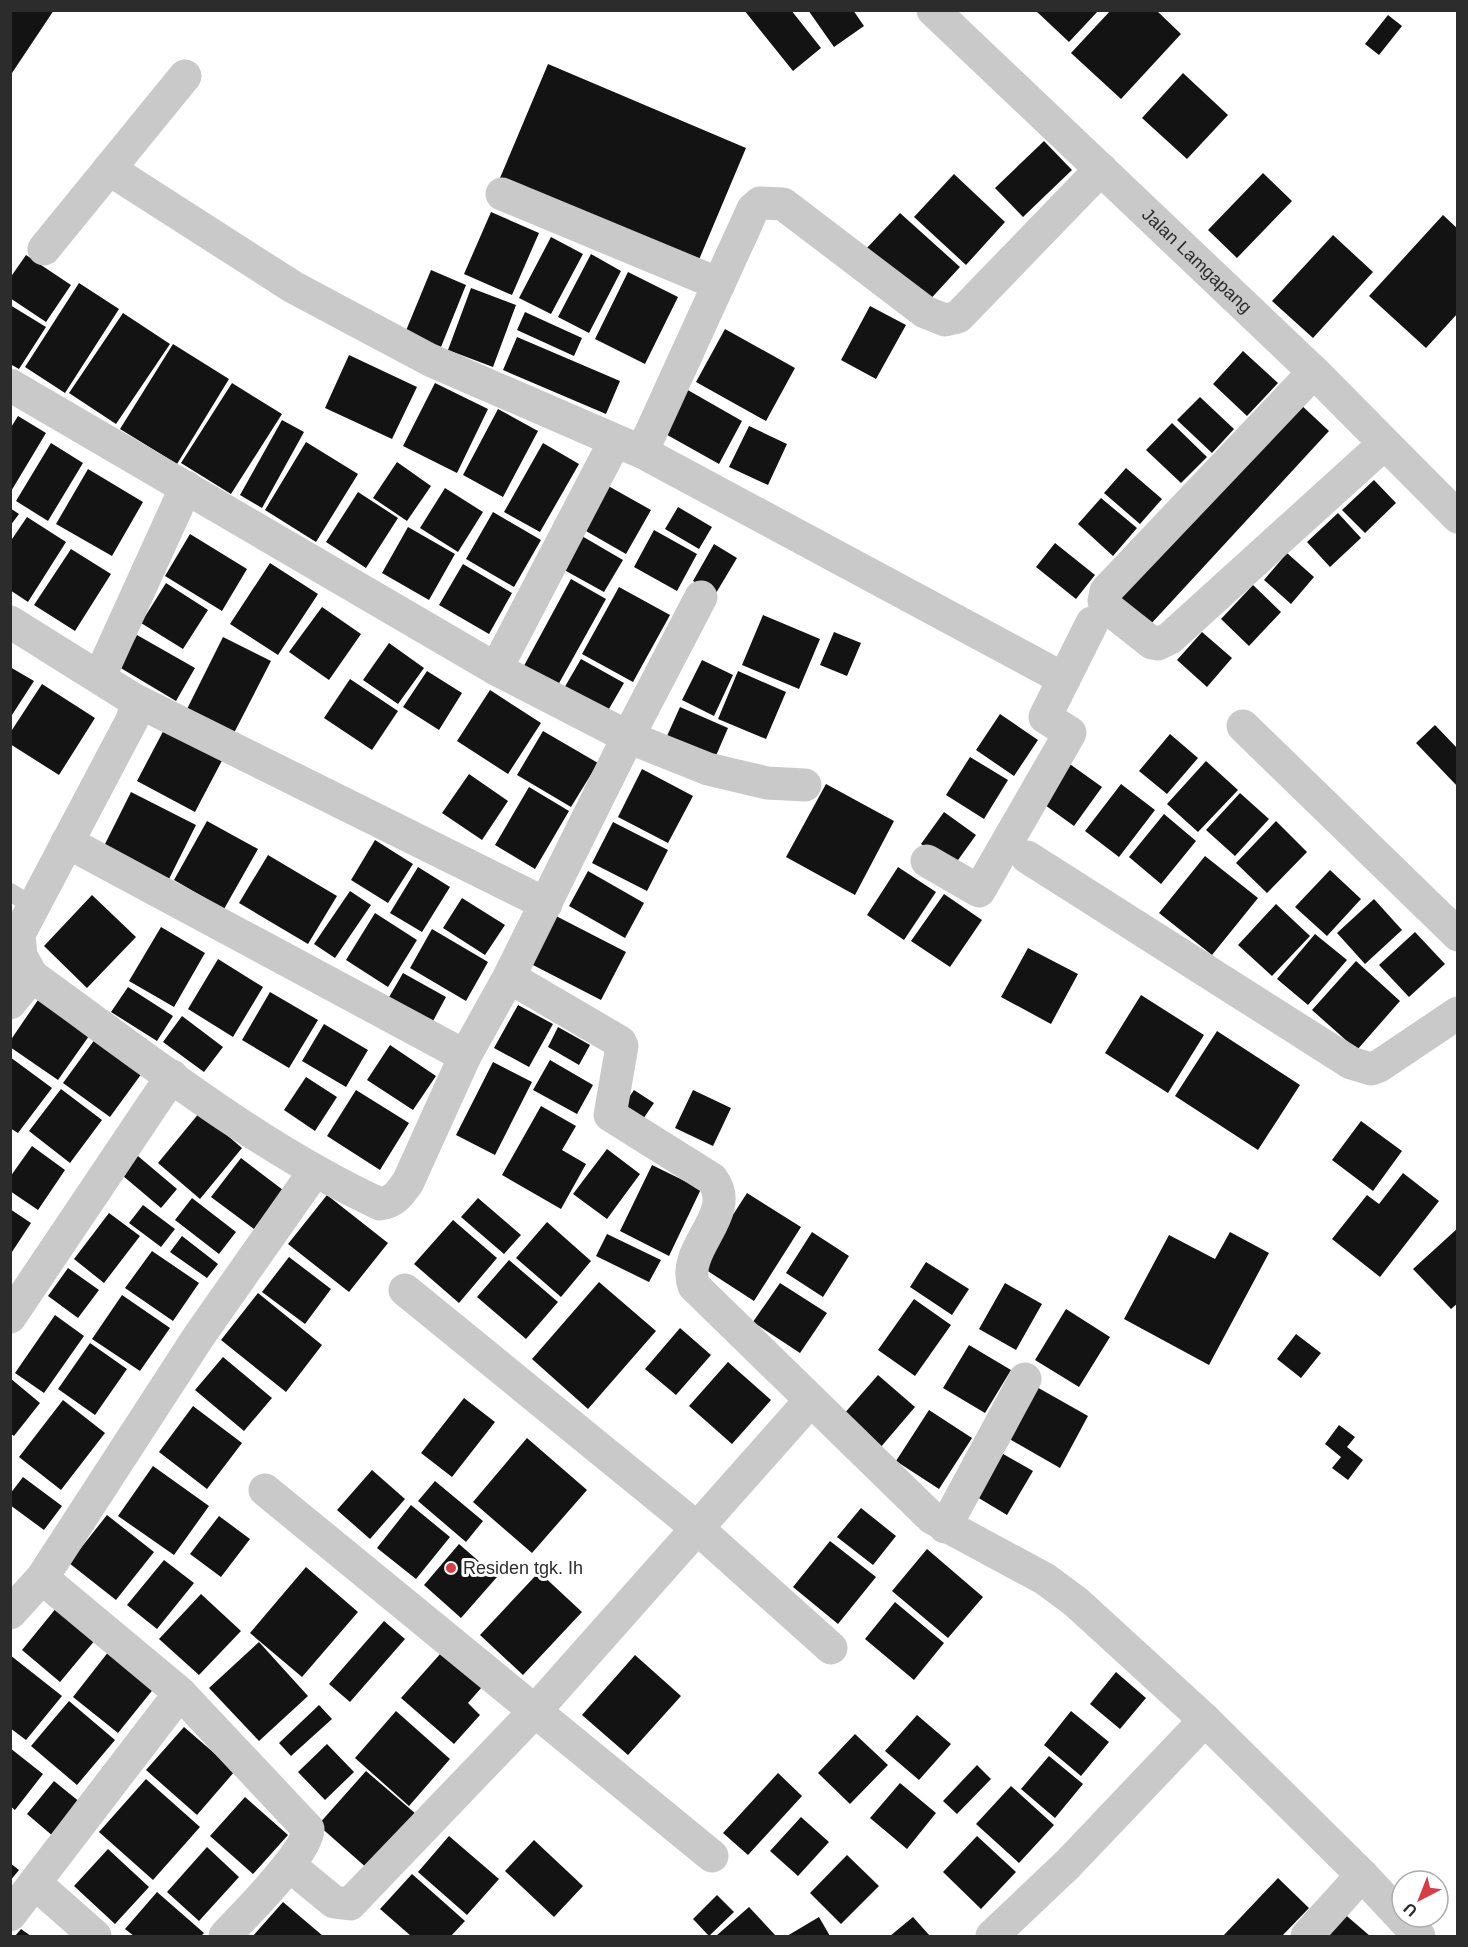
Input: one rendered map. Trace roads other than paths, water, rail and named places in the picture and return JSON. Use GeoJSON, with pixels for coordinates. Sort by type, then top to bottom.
{"type":"FeatureCollection","features":[{"type":"Feature","properties":{"kind":"street","name":"Jalan Lamgapang"},"geometry":{"type":"LineString","coordinates":[[933,10],[1314,372],[1458,517]]}},
{"type":"Feature","properties":{"kind":"street"},"geometry":{"type":"LineString","coordinates":[[44,249],[185,76]]}},
{"type":"Feature","properties":{"kind":"street"},"geometry":{"type":"LineString","coordinates":[[109,169],[293,287],[388,338],[430,360],[628,446],[1064,679]]}},
{"type":"Feature","properties":{"kind":"street"},"geometry":{"type":"LineString","coordinates":[[496,669],[628,446],[719,284],[753,209],[760,203],[783,204],[924,312],[945,320],[958,317],[1101,169]]}},
{"type":"Feature","properties":{"kind":"street"},"geometry":{"type":"LineString","coordinates":[[502,194],[719,284]]}},
{"type":"Feature","properties":{"kind":"street"},"geometry":{"type":"LineString","coordinates":[[1314,372],[1106,591],[1104,601],[1109,609],[1152,644],[1158,644],[1170,638],[1384,444]]}},
{"type":"Feature","properties":{"kind":"street"},"geometry":{"type":"LineString","coordinates":[[10,385],[496,669],[628,737],[708,769],[767,783],[805,785]]}},
{"type":"Feature","properties":{"kind":"street"},"geometry":{"type":"LineString","coordinates":[[100,676],[186,487]]}},
{"type":"Feature","properties":{"kind":"street"},"geometry":{"type":"LineString","coordinates":[[133,699],[136,704],[132,720],[67,842],[22,899],[18,947],[25,967],[32,976],[172,1076],[314,1172],[380,1204],[396,1198],[408,1182],[465,1056],[509,977],[628,737],[701,597]]}},
{"type":"Feature","properties":{"kind":"street"},"geometry":{"type":"LineString","coordinates":[[10,622],[100,676],[133,699],[546,904]]}},
{"type":"Feature","properties":{"kind":"street"},"geometry":{"type":"LineString","coordinates":[[927,861],[979,891],[1070,733],[1045,717],[1092,623]]}},
{"type":"Feature","properties":{"kind":"street"},"geometry":{"type":"LineString","coordinates":[[1243,726],[1458,935]]}},
{"type":"Feature","properties":{"kind":"street"},"geometry":{"type":"LineString","coordinates":[[67,842],[465,1056]]}},
{"type":"Feature","properties":{"kind":"street"},"geometry":{"type":"LineString","coordinates":[[1027,857],[1351,1063],[1371,1068],[1379,1066],[1458,1013]]}},
{"type":"Feature","properties":{"kind":"street"},"geometry":{"type":"LineString","coordinates":[[10,1003],[32,976]]}},
{"type":"Feature","properties":{"kind":"street"},"geometry":{"type":"LineString","coordinates":[[509,977],[620,1041],[622,1046],[610,1115],[712,1179],[718,1187],[720,1205],[694,1257],[691,1278],[694,1286],[917,1506],[945,1527],[1060,1589],[1205,1720],[1362,1875],[1419,1936]]}},
{"type":"Feature","properties":{"kind":"street"},"geometry":{"type":"LineString","coordinates":[[10,1317],[172,1076]]}},
{"type":"Feature","properties":{"kind":"street"},"geometry":{"type":"LineString","coordinates":[[10,1613],[42,1578],[199,1336],[314,1172]]}},
{"type":"Feature","properties":{"kind":"street"},"geometry":{"type":"LineString","coordinates":[[405,1290],[697,1528],[831,1648]]}},
{"type":"Feature","properties":{"kind":"street"},"geometry":{"type":"LineString","coordinates":[[945,1527],[1025,1379]]}},
{"type":"Feature","properties":{"kind":"street"},"geometry":{"type":"LineString","coordinates":[[289,1865],[334,1902],[350,1904],[534,1712],[810,1401]]}},
{"type":"Feature","properties":{"kind":"street"},"geometry":{"type":"LineString","coordinates":[[265,1490],[712,1856]]}},
{"type":"Feature","properties":{"kind":"street"},"geometry":{"type":"LineString","coordinates":[[42,1578],[180,1693],[308,1829],[308,1840],[289,1865],[225,1936]]}},
{"type":"Feature","properties":{"kind":"street"},"geometry":{"type":"LineString","coordinates":[[10,1915],[180,1693]]}},
{"type":"Feature","properties":{"kind":"street"},"geometry":{"type":"LineString","coordinates":[[992,1936],[1068,1864],[1205,1720]]}},
{"type":"Feature","properties":{"kind":"street"},"geometry":{"type":"LineString","coordinates":[[1306,1936],[1362,1875]]}},
{"type":"Feature","properties":{"kind":"street"},"geometry":{"type":"LineString","coordinates":[[36,1884],[95,1936]]}},
{"type":"Feature","properties":{"kind":"place","name":"Residen tgk. Ih"},"geometry":{"type":"Point","coordinates":[451,1568]}}]}
